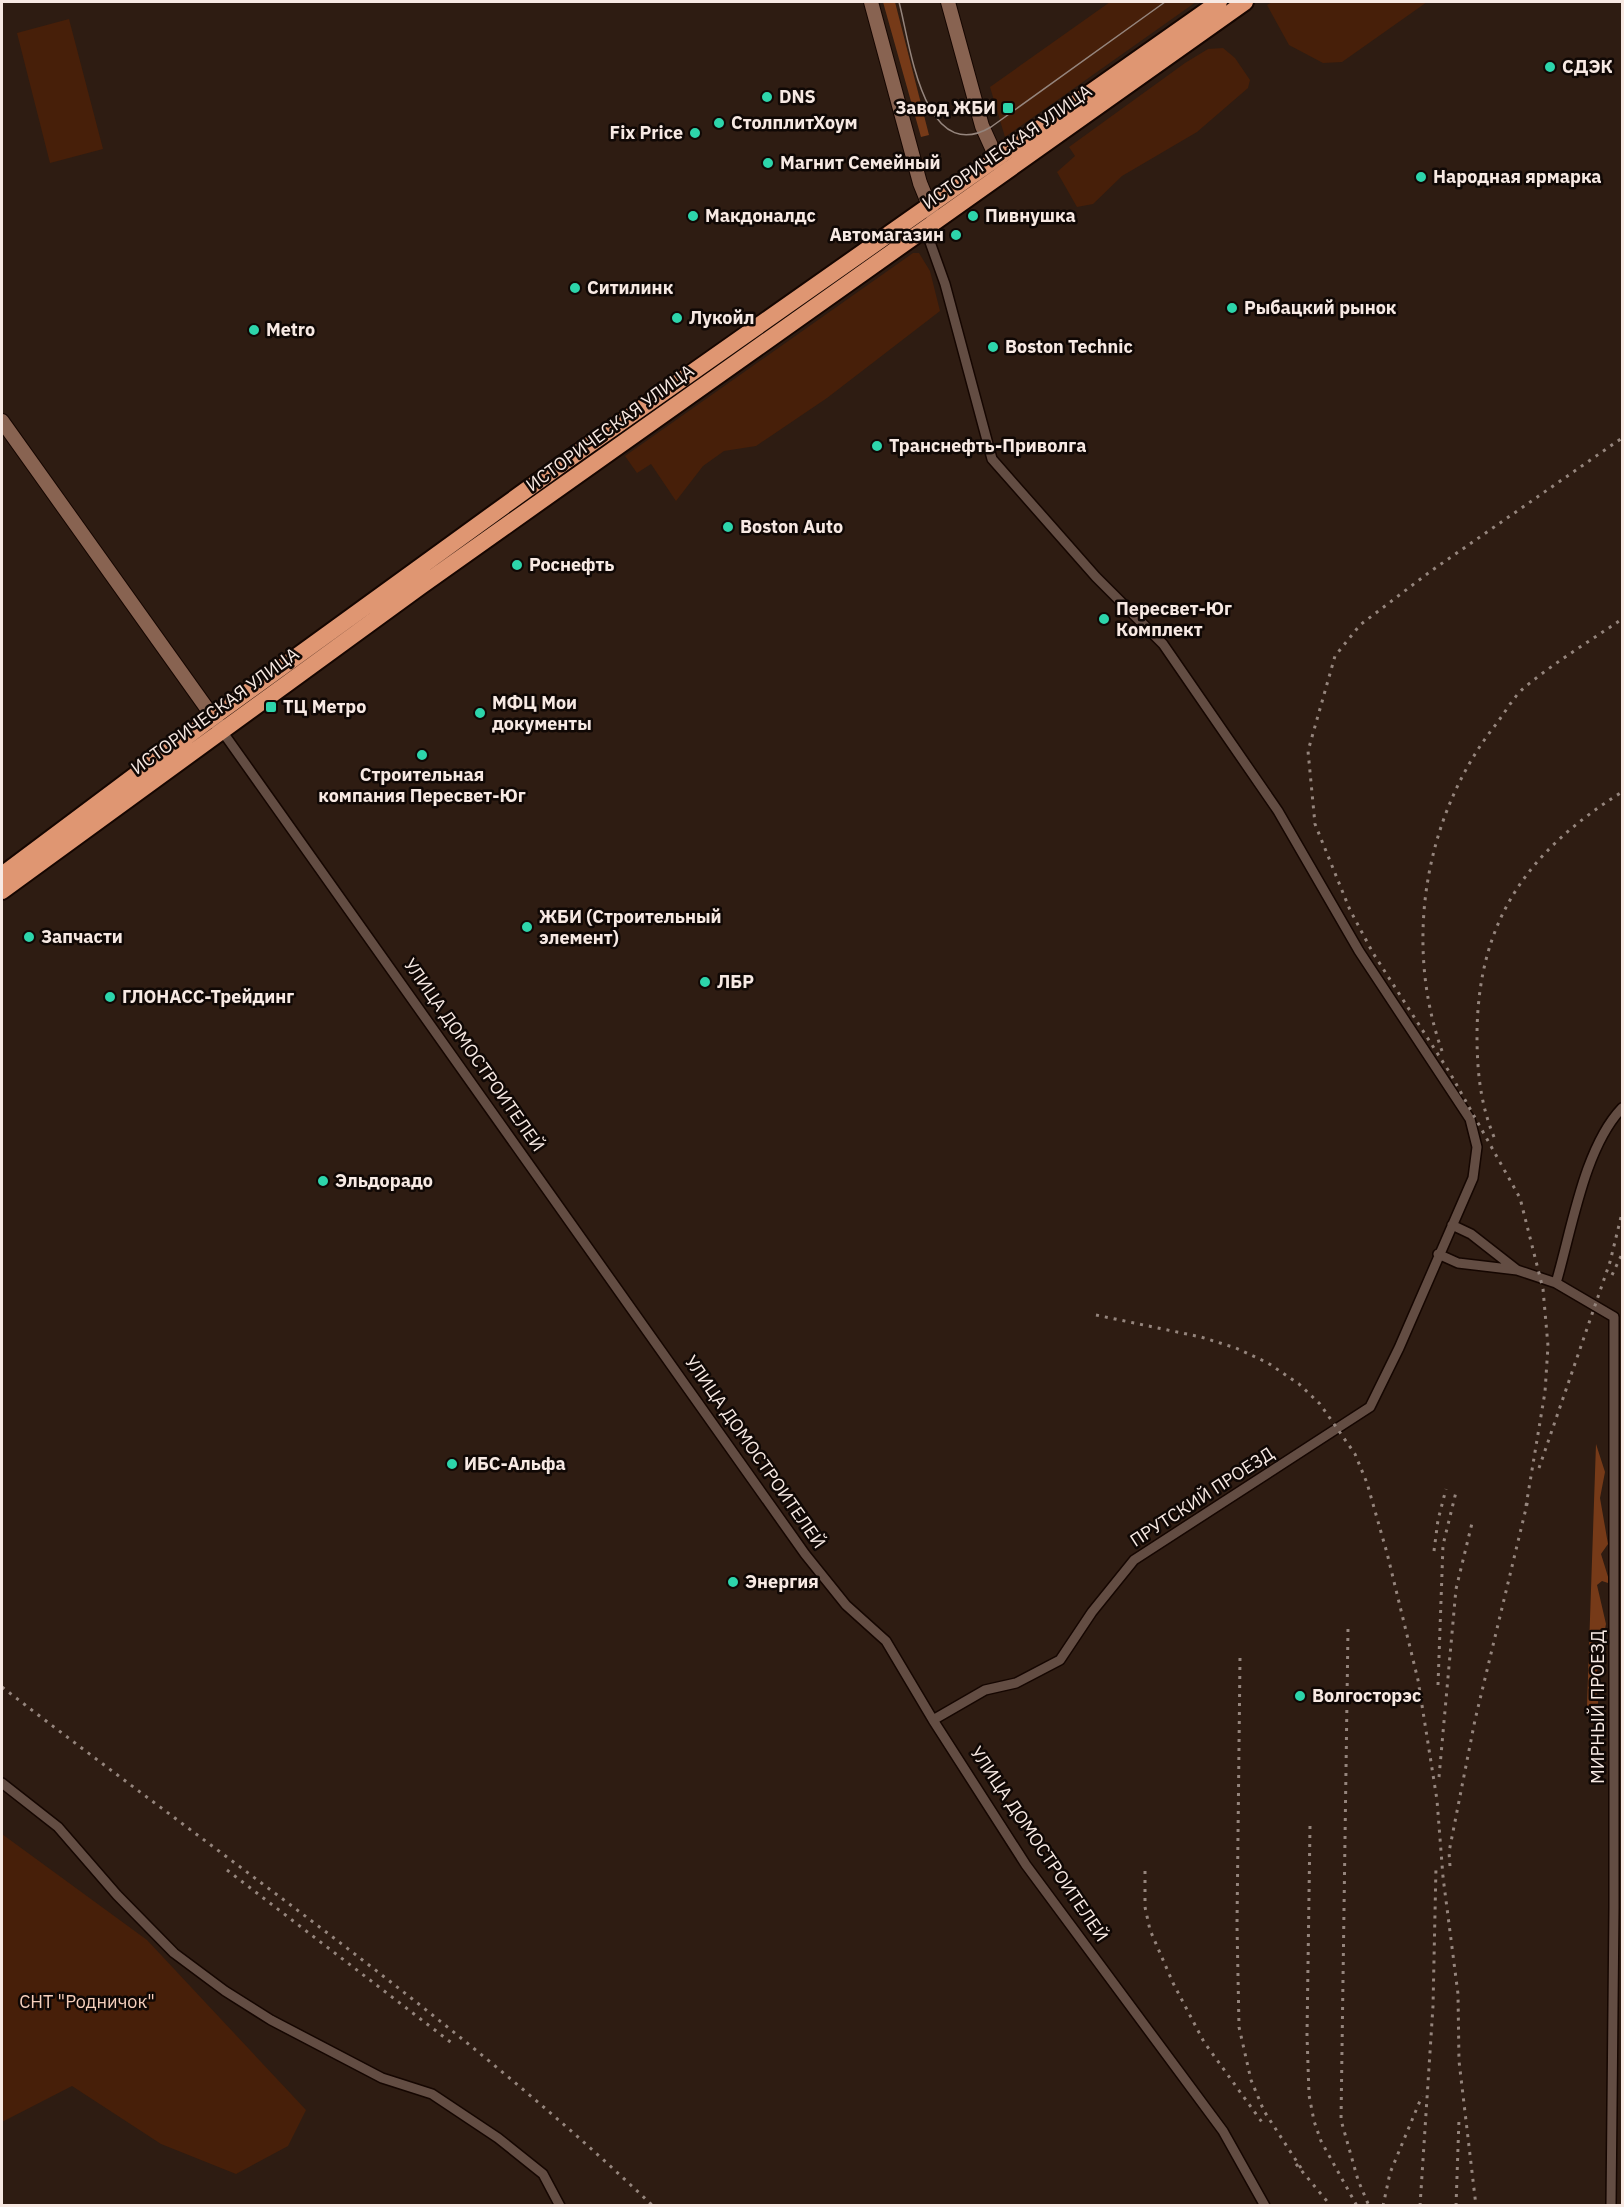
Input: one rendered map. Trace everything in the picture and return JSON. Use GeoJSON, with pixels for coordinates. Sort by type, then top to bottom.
{"type":"FeatureCollection","features":[{"type":"Feature","properties":{"kind":"highway","name":"ИСТОРИЧЕСКАЯ УЛИЦА"},"geometry":{"type":"LineString","coordinates":[[2,875],[421,586],[930,218],[1219,2]]}},
{"type":"Feature","properties":{"kind":"highway","name":"ИСТОРИЧЕСКАЯ УЛИЦА"},"geometry":{"type":"LineString","coordinates":[[1000,166],[1245,2]]}},
{"type":"Feature","properties":{"kind":"highway","name":"ИСТОРИЧЕСКАЯ УЛИЦА"},"geometry":{"type":"LineString","coordinates":[[2,891],[218,724]]}},
{"type":"Feature","properties":{"kind":"main road"},"geometry":{"type":"LineString","coordinates":[[871,2],[930,218]]}},
{"type":"Feature","properties":{"kind":"main road"},"geometry":{"type":"LineString","coordinates":[[948,2],[982,126],[1000,166]]}},
{"type":"Feature","properties":{"kind":"main road"},"geometry":{"type":"LineString","coordinates":[[2,421],[218,724]]}},
{"type":"Feature","properties":{"kind":"street","name":"ПРУТСКИЙ ПРОЕЗД"},"geometry":{"type":"LineString","coordinates":[[930,218],[945,284],[992,459],[1096,577],[1163,645],[1278,811],[1359,951],[1470,1119],[1477,1147],[1473,1178],[1399,1348],[1370,1407],[1134,1560],[1092,1612],[1060,1660],[1016,1683],[985,1690],[933,1720]]}},
{"type":"Feature","properties":{"kind":"street","name":"УЛИЦА ДОМОСТРОИТЕЛЕЙ"},"geometry":{"type":"LineString","coordinates":[[218,724],[805,1554],[846,1605],[886,1641],[933,1720],[1026,1865],[1223,2131],[1265,2205]]}},
{"type":"Feature","properties":{"kind":"street"},"geometry":{"type":"LineString","coordinates":[[1556,1283],[1595,1147],[1608,1123],[1623,1108]]}},
{"type":"Feature","properties":{"kind":"street"},"geometry":{"type":"LineString","coordinates":[[1452,1225],[1471,1234],[1517,1270]]}},
{"type":"Feature","properties":{"kind":"street"},"geometry":{"type":"LineString","coordinates":[[1438,1254],[1458,1263],[1517,1270]]}},
{"type":"Feature","properties":{"kind":"street","name":"МИРНЫЙ ПРОЕЗД"},"geometry":{"type":"LineString","coordinates":[[1517,1270],[1556,1283],[1614,1317],[1618,1908],[1611,2205]]}},
{"type":"Feature","properties":{"kind":"street"},"geometry":{"type":"LineString","coordinates":[[2,1784],[58,1827],[117,1895],[174,1953],[225,1991],[271,2020],[382,2078],[432,2094],[498,2138],[543,2174],[560,2205]]}},
{"type":"Feature","properties":{"kind":"green space"},"geometry":{"type":"Polygon","coordinates":[[[1110,2],[1196,2],[1005,137],[990,87],[1110,2]]]}},
{"type":"Feature","properties":{"kind":"green space"},"geometry":{"type":"Polygon","coordinates":[[[1272,2],[1427,2],[1342,62],[1323,63],[1289,45],[1267,5],[1272,2]]]}},
{"type":"Feature","properties":{"kind":"green space"},"geometry":{"type":"Polygon","coordinates":[[[69,19],[103,149],[50,163],[17,33],[69,19]]]}},
{"type":"Feature","properties":{"kind":"green space"},"geometry":{"type":"Polygon","coordinates":[[[1223,48],[1235,58],[1250,80],[1248,88],[1197,132],[1122,176],[1093,204],[1077,207],[1057,172],[1075,156],[1069,147],[1185,63],[1208,49],[1223,48]]]}},
{"type":"Feature","properties":{"kind":"green space"},"geometry":{"type":"Polygon","coordinates":[[[913,253],[919,253],[930,271],[940,311],[827,398],[756,446],[724,451],[703,466],[676,501],[651,464],[637,473],[625,456],[913,253]]]}},
{"type":"Feature","properties":{"kind":"green space","name":"СНТ \"Родничок\""},"geometry":{"type":"Polygon","coordinates":[[[2,1834],[147,1940],[306,2110],[288,2146],[236,2174],[161,2144],[72,2086],[2,2122],[2,1834]]]}},
{"type":"Feature","properties":{"kind":"shaded area"},"geometry":{"type":"Polygon","coordinates":[[[883,2],[895,2],[929,135],[921,137],[883,2]]]}},
{"type":"Feature","properties":{"kind":"shaded area"},"geometry":{"type":"Polygon","coordinates":[[[1596,1444],[1605,1472],[1600,1498],[1608,1544],[1601,1554],[1609,1580],[1608,1583],[1602,1581],[1597,1585],[1606,1624],[1604,1634],[1596,1649],[1598,1706],[1593,1714],[1587,1706],[1596,1444]]]}},
{"type":"Feature","properties":{"kind":"tram line"},"geometry":{"type":"LineString","coordinates":[[899,2],[908,44],[924,95],[935,116],[949,130],[968,135],[991,127],[1165,2]]}},
{"type":"Feature","properties":{"kind":"railway"},"geometry":{"type":"LineString","coordinates":[[1526,1506],[1545,1392],[1548,1346],[1543,1289],[1520,1198],[1450,1073],[1373,953],[1350,910],[1315,824],[1308,751],[1335,656],[1360,625],[1431,571],[1622,438]]}},
{"type":"Feature","properties":{"kind":"railway"},"geometry":{"type":"LineString","coordinates":[[1442,1051],[1430,1009],[1424,966],[1423,923],[1428,880],[1438,838],[1453,797],[1472,758],[1521,691],[1560,660],[1622,619]]}},
{"type":"Feature","properties":{"kind":"railway"},"geometry":{"type":"LineString","coordinates":[[1494,1137],[1485,1112],[1480,1086],[1477,1034],[1480,993],[1487,956],[1499,923],[1515,892],[1535,864],[1560,839],[1622,792]]}},
{"type":"Feature","properties":{"kind":"railway"},"geometry":{"type":"LineString","coordinates":[[1539,1468],[1610,1262],[1622,1213]]}},
{"type":"Feature","properties":{"kind":"railway"},"geometry":{"type":"LineString","coordinates":[[1612,1275],[1622,1254]]}},
{"type":"Feature","properties":{"kind":"railway"},"geometry":{"type":"LineString","coordinates":[[1096,1315],[1201,1337],[1236,1348],[1268,1363],[1299,1384],[1320,1404],[1355,1454],[1367,1483],[1387,1553],[1418,1680],[1437,1800],[1443,1877],[1458,1994],[1459,2061],[1476,2206]]}},
{"type":"Feature","properties":{"kind":"railway"},"geometry":{"type":"LineString","coordinates":[[1434,1551],[1438,1520],[1446,1489]]}},
{"type":"Feature","properties":{"kind":"railway"},"geometry":{"type":"LineString","coordinates":[[1438,1685],[1443,1545],[1456,1492]]}},
{"type":"Feature","properties":{"kind":"railway"},"geometry":{"type":"LineString","coordinates":[[1450,1866],[1449,1852],[1475,1720],[1528,1500]]}},
{"type":"Feature","properties":{"kind":"railway"},"geometry":{"type":"LineString","coordinates":[[1439,1777],[1456,1589],[1473,1519]]}},
{"type":"Feature","properties":{"kind":"railway"},"geometry":{"type":"LineString","coordinates":[[1348,1629],[1341,2120],[1358,2180],[1369,2206]]}},
{"type":"Feature","properties":{"kind":"railway"},"geometry":{"type":"LineString","coordinates":[[1240,1658],[1237,1925],[1239,2027],[1251,2080],[1264,2111],[1301,2168]]}},
{"type":"Feature","properties":{"kind":"railway"},"geometry":{"type":"LineString","coordinates":[[2,1687],[416,2002],[497,2068],[653,2206]]}},
{"type":"Feature","properties":{"kind":"railway"},"geometry":{"type":"LineString","coordinates":[[1310,1826],[1307,2035],[1309,2095],[1321,2141],[1357,2206]]}},
{"type":"Feature","properties":{"kind":"railway"},"geometry":{"type":"LineString","coordinates":[[1420,2206],[1433,2006],[1436,1867]]}},
{"type":"Feature","properties":{"kind":"railway"},"geometry":{"type":"LineString","coordinates":[[227,1870],[453,2044]]}},
{"type":"Feature","properties":{"kind":"railway"},"geometry":{"type":"LineString","coordinates":[[1145,1871],[1145,1907],[1150,1930],[1173,1983],[1204,2042],[1264,2125]]}},
{"type":"Feature","properties":{"kind":"railway"},"geometry":{"type":"LineString","coordinates":[[1383,2206],[1390,2173],[1422,2096]]}},
{"type":"Feature","properties":{"kind":"railway"},"geometry":{"type":"LineString","coordinates":[[1456,2206],[1459,2119]]}},
{"type":"Feature","properties":{"kind":"railway"},"geometry":{"type":"LineString","coordinates":[[1296,2164],[1331,2206]]}},
{"type":"Feature","properties":{"kind":"place","name":"СДЭК"},"geometry":{"type":"Point","coordinates":[1550,67]}},
{"type":"Feature","properties":{"kind":"place","name":"DNS"},"geometry":{"type":"Point","coordinates":[767,97]}},
{"type":"Feature","properties":{"kind":"place","name":"Завод ЖБИ"},"geometry":{"type":"Point","coordinates":[1008,108]}},
{"type":"Feature","properties":{"kind":"place","name":"СтолплитХоум"},"geometry":{"type":"Point","coordinates":[719,123]}},
{"type":"Feature","properties":{"kind":"place","name":"Fix Price"},"geometry":{"type":"Point","coordinates":[695,133]}},
{"type":"Feature","properties":{"kind":"place","name":"Магнит Семейный"},"geometry":{"type":"Point","coordinates":[768,163]}},
{"type":"Feature","properties":{"kind":"place","name":"Народная ярмарка"},"geometry":{"type":"Point","coordinates":[1421,177]}},
{"type":"Feature","properties":{"kind":"place","name":"Макдоналдс"},"geometry":{"type":"Point","coordinates":[693,216]}},
{"type":"Feature","properties":{"kind":"place","name":"Пивнушка"},"geometry":{"type":"Point","coordinates":[973,216]}},
{"type":"Feature","properties":{"kind":"place","name":"Автомагазин"},"geometry":{"type":"Point","coordinates":[956,235]}},
{"type":"Feature","properties":{"kind":"place","name":"Ситилинк"},"geometry":{"type":"Point","coordinates":[575,288]}},
{"type":"Feature","properties":{"kind":"place","name":"Рыбацкий рынок"},"geometry":{"type":"Point","coordinates":[1232,308]}},
{"type":"Feature","properties":{"kind":"place","name":"Лукойл"},"geometry":{"type":"Point","coordinates":[677,318]}},
{"type":"Feature","properties":{"kind":"place","name":"Metro"},"geometry":{"type":"Point","coordinates":[254,330]}},
{"type":"Feature","properties":{"kind":"place","name":"Boston Technic"},"geometry":{"type":"Point","coordinates":[993,347]}},
{"type":"Feature","properties":{"kind":"place","name":"Транснефть-Приволга"},"geometry":{"type":"Point","coordinates":[877,446]}},
{"type":"Feature","properties":{"kind":"place","name":"Boston Auto"},"geometry":{"type":"Point","coordinates":[728,527]}},
{"type":"Feature","properties":{"kind":"place","name":"Роснефть"},"geometry":{"type":"Point","coordinates":[517,565]}},
{"type":"Feature","properties":{"kind":"place","name":"Пересвет-Юг Комплект"},"geometry":{"type":"Point","coordinates":[1104,619]}},
{"type":"Feature","properties":{"kind":"place","name":"ТЦ Метро"},"geometry":{"type":"Point","coordinates":[271,707]}},
{"type":"Feature","properties":{"kind":"place","name":"МФЦ Мои документы"},"geometry":{"type":"Point","coordinates":[480,713]}},
{"type":"Feature","properties":{"kind":"place","name":"Строительная компания Пересвет-Юг"},"geometry":{"type":"Point","coordinates":[422,755]}},
{"type":"Feature","properties":{"kind":"place","name":"ЖБИ (Строительный элемент)"},"geometry":{"type":"Point","coordinates":[527,927]}},
{"type":"Feature","properties":{"kind":"place","name":"Запчасти"},"geometry":{"type":"Point","coordinates":[29,937]}},
{"type":"Feature","properties":{"kind":"place","name":"ЛБР"},"geometry":{"type":"Point","coordinates":[705,982]}},
{"type":"Feature","properties":{"kind":"place","name":"ГЛОНАСС-Трейдинг"},"geometry":{"type":"Point","coordinates":[110,997]}},
{"type":"Feature","properties":{"kind":"place","name":"Эльдорадо"},"geometry":{"type":"Point","coordinates":[323,1181]}},
{"type":"Feature","properties":{"kind":"place","name":"ИБС-Альфа"},"geometry":{"type":"Point","coordinates":[452,1464]}},
{"type":"Feature","properties":{"kind":"place","name":"Энергия"},"geometry":{"type":"Point","coordinates":[733,1582]}},
{"type":"Feature","properties":{"kind":"place","name":"Волгосторэс"},"geometry":{"type":"Point","coordinates":[1300,1696]}}]}
